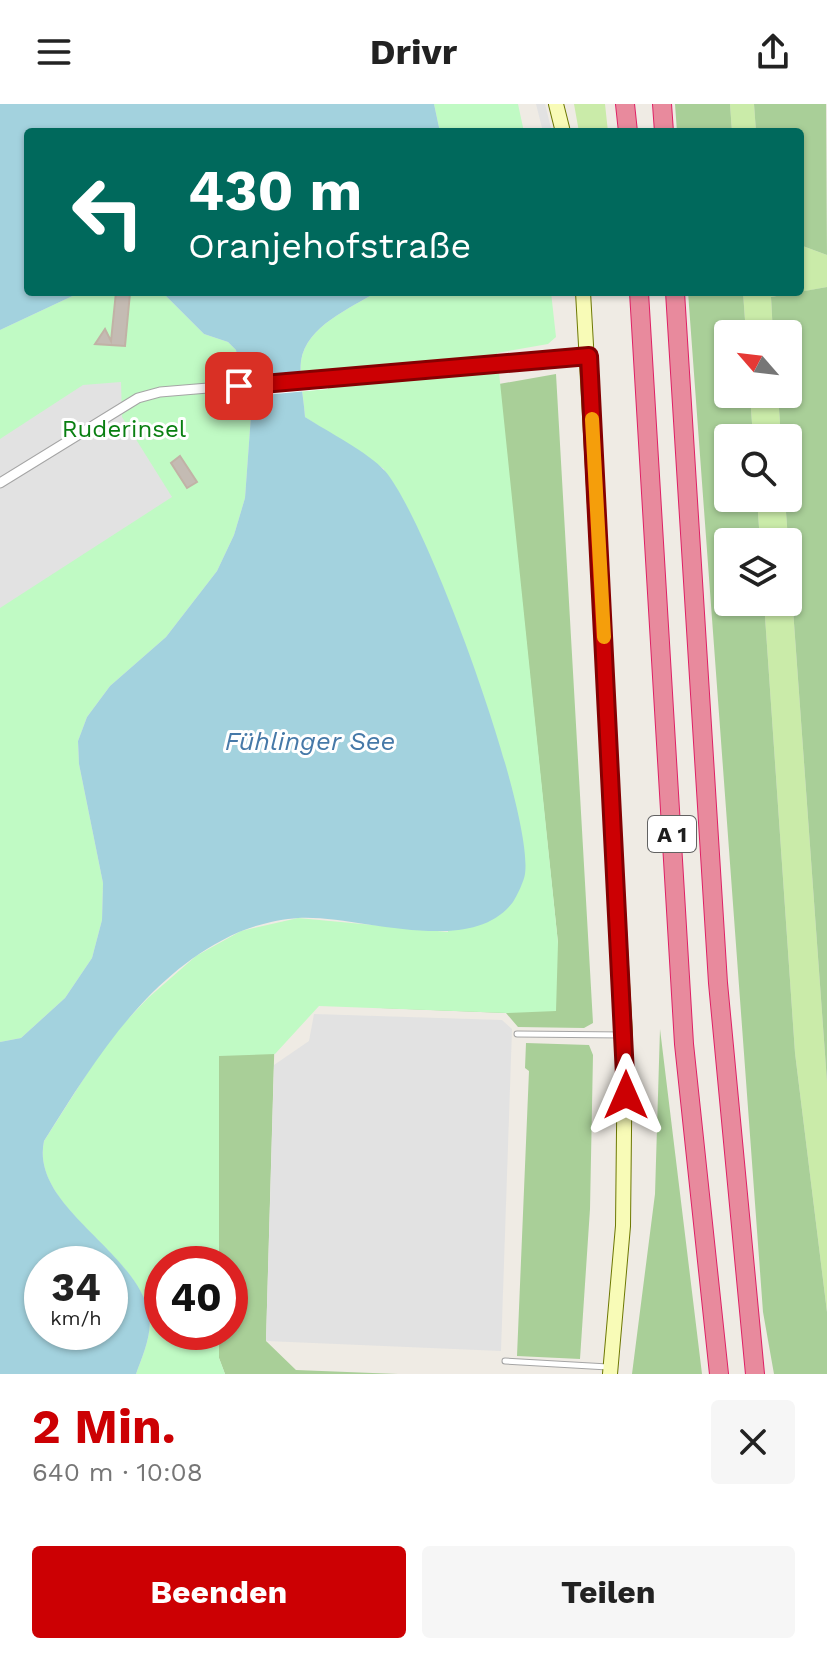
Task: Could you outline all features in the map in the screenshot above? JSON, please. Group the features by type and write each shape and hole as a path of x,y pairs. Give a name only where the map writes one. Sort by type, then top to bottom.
{"highway":[{"path":"625,104 628,128"},
{"name":"A 1","path":"639,296 684,1044 719,1374"},
{"name":"A 1","path":"675,296 718,983 755,1374"}],"street":[{"path":"556,104 562,128"},
{"path":"583,296 625,1036 623,1226 610,1370"},
{"path":"0,483 138,398 160,392 589,356"}],"lane":[{"path":"517,1034 625,1036"},
{"path":"505,1361 610,1370"}],"green space":[{"path":"434,104 518,104 523,128 439,128"},
{"path":"574,104 605,104 608,128 578,128"},
{"path":"675,104 730,104 732,128 677,128"},
{"path":"730,104 754,104 756,128 732,128"},
{"path":"754,104 826,104 827,255 804,246 804,128 756,128"},
{"path":"804,246 827,255 827,287 804,291"},
{"path":"827,287 827,1082 793,616 802,616 802,528 787,528 786,512 802,512 802,424 780,424 779,408 802,408 802,320 772,320 771,297 804,296 804,291"},
{"name":"Ruderinsel","path":"72,296 166,296 204,334 228,342 236,350 240,373 252,401 245,498 234,535 217,571 166,637 110,686 87,717 78,741 79,764 103,883 102,920 92,958 65,998 21,1038 0,1042 0,330"},
{"path":"370,296 551,296 556,337 548,344 497,353 558,943 556,1011 507,1013 319,1006 275,1054 219,1056 219,1246 144,1246 144,1301 128,1273 128,1246 104,1246 68,1208 53,1187 44,1165 44,1141 109,1039 148,998 196,956 241,931 298,918 448,932 384,469 305,417 301,361 311,338 331,319"},
{"path":"688,296 743,296 745,320 714,320 714,408 751,408 752,424 714,424 714,512 758,512 759,528 714,528 714,616 765,616 795,1053 827,1312 827,1374 774,1374 763,1312"},
{"path":"743,296 777,296 771,297 772,320 745,320"},
{"path":"556,374 593,1023 584,1028 518,1027 506,1013 381,1008 406,971 558,943 499,384"},
{"path":"751,408 779,408 780,424 752,424"},
{"path":"758,512 786,512 787,528 759,528"},
{"path":"765,616 793,616 827,1082 827,1312 795,1053"},
{"path":"275,1025 266,1341 296,1370 398,1374 225,1374 219,1350 248,1350 248,1246 219,1246 219,1038"},
{"path":"660,1029 702,1374 632,1374 655,1194"},
{"path":"526,1043 589,1045 593,1055 590,1209 580,1359 517,1356 529,1071 525,1068"},
{"path":"144,1350 219,1350 225,1374 136,1374"}],"shaded area":[{"path":"536,104 545,104 551,128 542,128"},
{"path":"121,382 122,417 172,497 0,608 0,439 83,385"},
{"path":"314,1014 502,1020 512,1029 501,1351 266,1341 274,1065 309,1041"}],"water":[{"path":"0,104 434,104 439,128 24,128 24,296 72,296 0,330"},
{"name":"Fühlinger See","path":"166,296 370,296 331,319 311,338 305,349 301,361 301,382 305,417 385,471 426,546 496,732 513,792 523,841 525,874 513,902 494,919 470,928 412,930 322,919 276,921 239,932 206,949 150,995 104,1050 44,1141 44,1165 53,1187 68,1208 104,1246 24,1246 24,1350 128,1350 128,1272 144,1301 144,1350 136,1374 0,1374 0,1042 21,1038 65,998 92,958 102,920 103,883 79,764 78,741 87,717 110,686 166,637 217,571 234,535 245,498 252,401 240,373 236,350 228,342 204,334"}],"pier":[{"path":"327,369 328,389 210,400 208,380"}],"building":[{"path":"116,296 130,296 125,346 95,344 105,329 111,341"},
{"path":"180,456 197,482 187,488 171,463"}],"slow traffic":[{"path":"592,419 604,637"}],"route":[{"path":"239,386 589,356 626,1095"}]}
